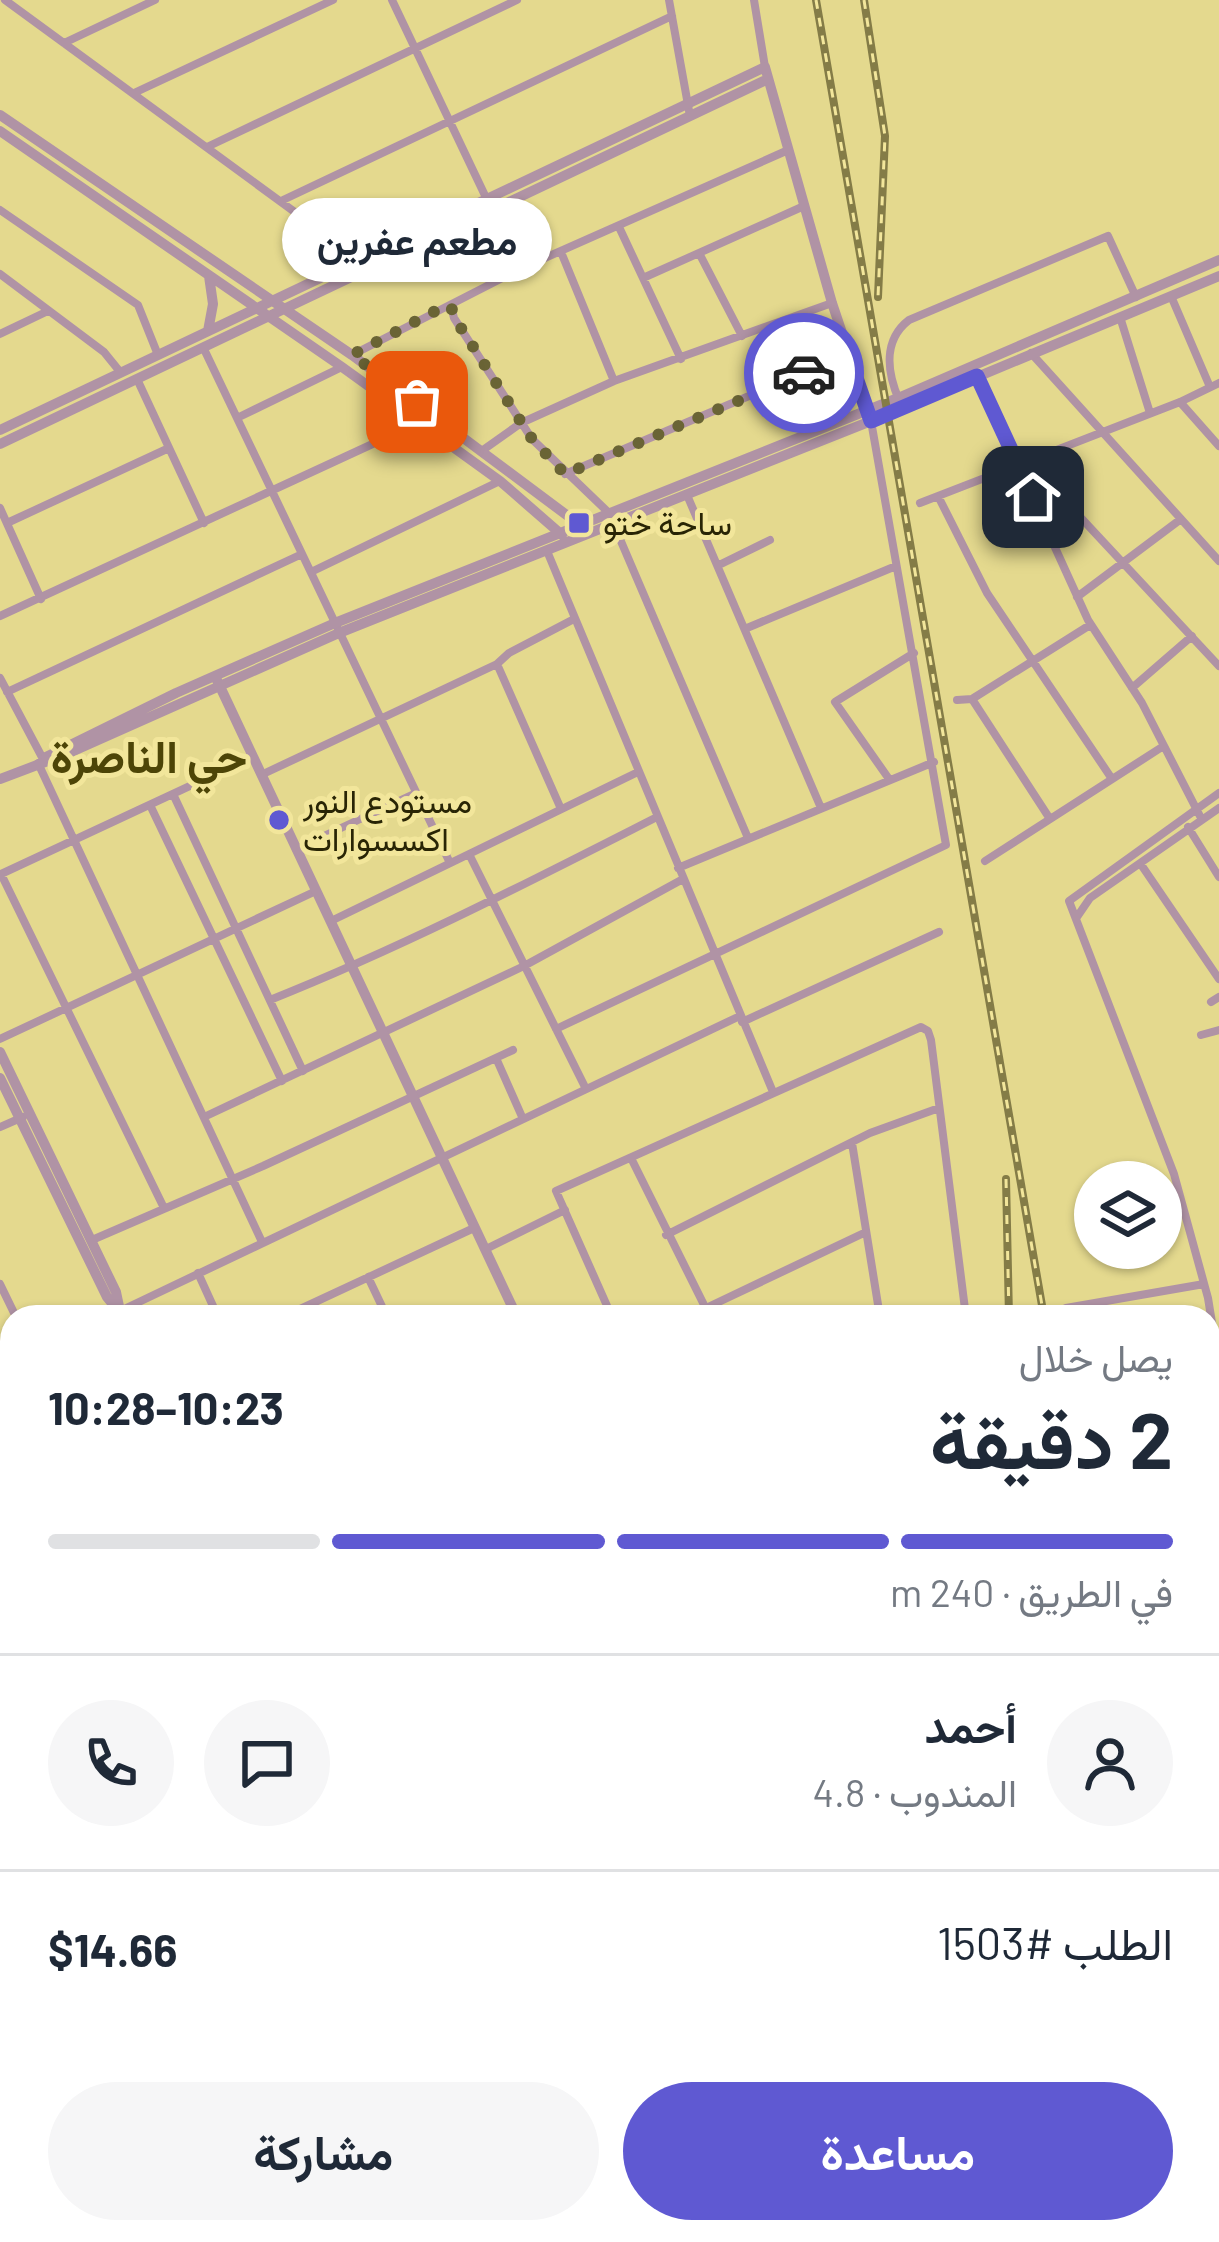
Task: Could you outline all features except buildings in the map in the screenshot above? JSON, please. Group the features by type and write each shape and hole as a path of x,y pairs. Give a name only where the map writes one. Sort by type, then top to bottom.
{"street":[{"path":"5,0 360,260"},
{"path":"64,43 154,0"},
{"path":"134,93 333,0"},
{"path":"392,0 520,269"},
{"path":"207,147 518,0"},
{"path":"669,0 688,110"},
{"path":"556,1029 946,845 870,415 786,152 754,0"},
{"path":"283,200 672,16"},
{"path":"0,444 203,347 262,313 766,73"},
{"path":"0,116 352,355 592,533"},
{"path":"0,131 342,367 500,481 566,538"},
{"path":"352,355 520,269 786,152"},
{"path":"277,306 360,260 489,205"},
{"path":"643,278 805,206"},
{"path":"0,210 137,305 158,356"},
{"path":"619,227 681,359"},
{"path":"900,403 890,356 896,333 909,320 1108,236 1136,297"},
{"path":"561,252 614,381"},
{"path":"699,253 742,337"},
{"path":"0,778 59,747 337,628 566,538 592,533 612,520 900,403 1219,260"},
{"path":"0,274 109,357 122,373"},
{"path":"208,276 213,304 208,331"},
{"path":"900,403 1219,276"},
{"path":"920,503 1215,385 1171,294"},
{"path":"482,450 521,423 614,381 832,303"},
{"path":"451,306 521,423 612,520 748,838"},
{"path":"0,334 48,311"},
{"path":"0,430 208,331 262,313"},
{"path":"1120,315 1150,413"},
{"path":"203,347 450,863"},
{"path":"1030,352 1219,560"},
{"path":"565,474 848,355"},
{"path":"237,418 342,367"},
{"path":"977,376 1023,462 1090,624 1132,688 1202,820"},
{"path":"137,379 204,523"},
{"path":"1180,402 1219,446"},
{"path":"337,628 547,551 580,526 687,495 870,415"},
{"path":"0,616 418,422"},
{"path":"7,523 169,448"},
{"path":"1023,462 1219,666"},
{"path":"311,572 500,481"},
{"path":"687,495 821,808"},
{"path":"938,496 987,593 1112,779"},
{"path":"0,508 41,598"},
{"path":"1078,597 1181,519"},
{"path":"719,565 770,540"},
{"path":"547,551 773,1092"},
{"path":"7,692 302,554"},
{"path":"747,628 896,566"},
{"path":"261,775 497,664 574,619"},
{"path":"957,700 972,699 1090,624"},
{"path":"1132,688 1192,636"},
{"path":"889,779 835,702 914,653"},
{"path":"497,664 561,809"},
{"path":"0,678 262,1242"},
{"path":"217,680 511,1305"},
{"path":"972,699 1050,819"},
{"path":"985,861 1162,747"},
{"path":"164,1208 0,874 252,757"},
{"path":"678,868 934,762"},
{"path":"332,921 638,772"},
{"path":"296,849 416,793"},
{"path":"1209,1305 1174,1174 1069,902 1219,793"},
{"path":"173,794 303,1071"},
{"path":"150,805 281,1081"},
{"path":"1077,917 1090,898 1219,808"},
{"path":"270,1000 493,901 656,817"},
{"path":"1183,819 1219,877"},
{"path":"469,854 586,1089"},
{"path":"1140,863 1219,979"},
{"path":"204,1117 524,966 682,879"},
{"path":"0,1039 316,890"},
{"path":"138,1305 586,1089 939,932"},
{"path":"607,1305 556,1192 921,1027 931,1040 964,1305"},
{"path":"1201,1035 1219,1030"},
{"path":"90,1240 513,1050"},
{"path":"0,1052 24,1116 114,1305"},
{"path":"496,1058 523,1119"},
{"path":"0,1078 90,1240 120,1305"},
{"path":"666,1235 889,1124 939,1108"},
{"path":"0,1127 24,1116"},
{"path":"852,1143 878,1305"},
{"path":"631,1157 704,1305"},
{"path":"485,1249 565,1210"},
{"path":"308,1305 474,1228"},
{"path":"722,1305 866,1232"},
{"path":"198,1273 213,1305"},
{"path":"368,1277 381,1305"},
{"path":"1083,1305 1204,1284"},
{"path":"1208,1298 1219,1294"}],"railway":[{"path":"816,0 1042,1305"},
{"path":"864,0 885,136 878,297"},
{"path":"1006,1179 1009,1305"}],"way so far":[{"path":"417,402 352,355 451,306 521,423 565,474 804,373"}],"place":[{"name":"مطعم عفرين","path":"417,402"},
{"name":"ساحة ختو","path":"579,523"},
{"name":"مستودع النور اكسسوارات","path":"279,820"}],"district":[{"name":"حي الناصرة","path":"149,757"}],"route":[{"path":"804,373 848,355 871,421 977,376 1033,497"}]}
